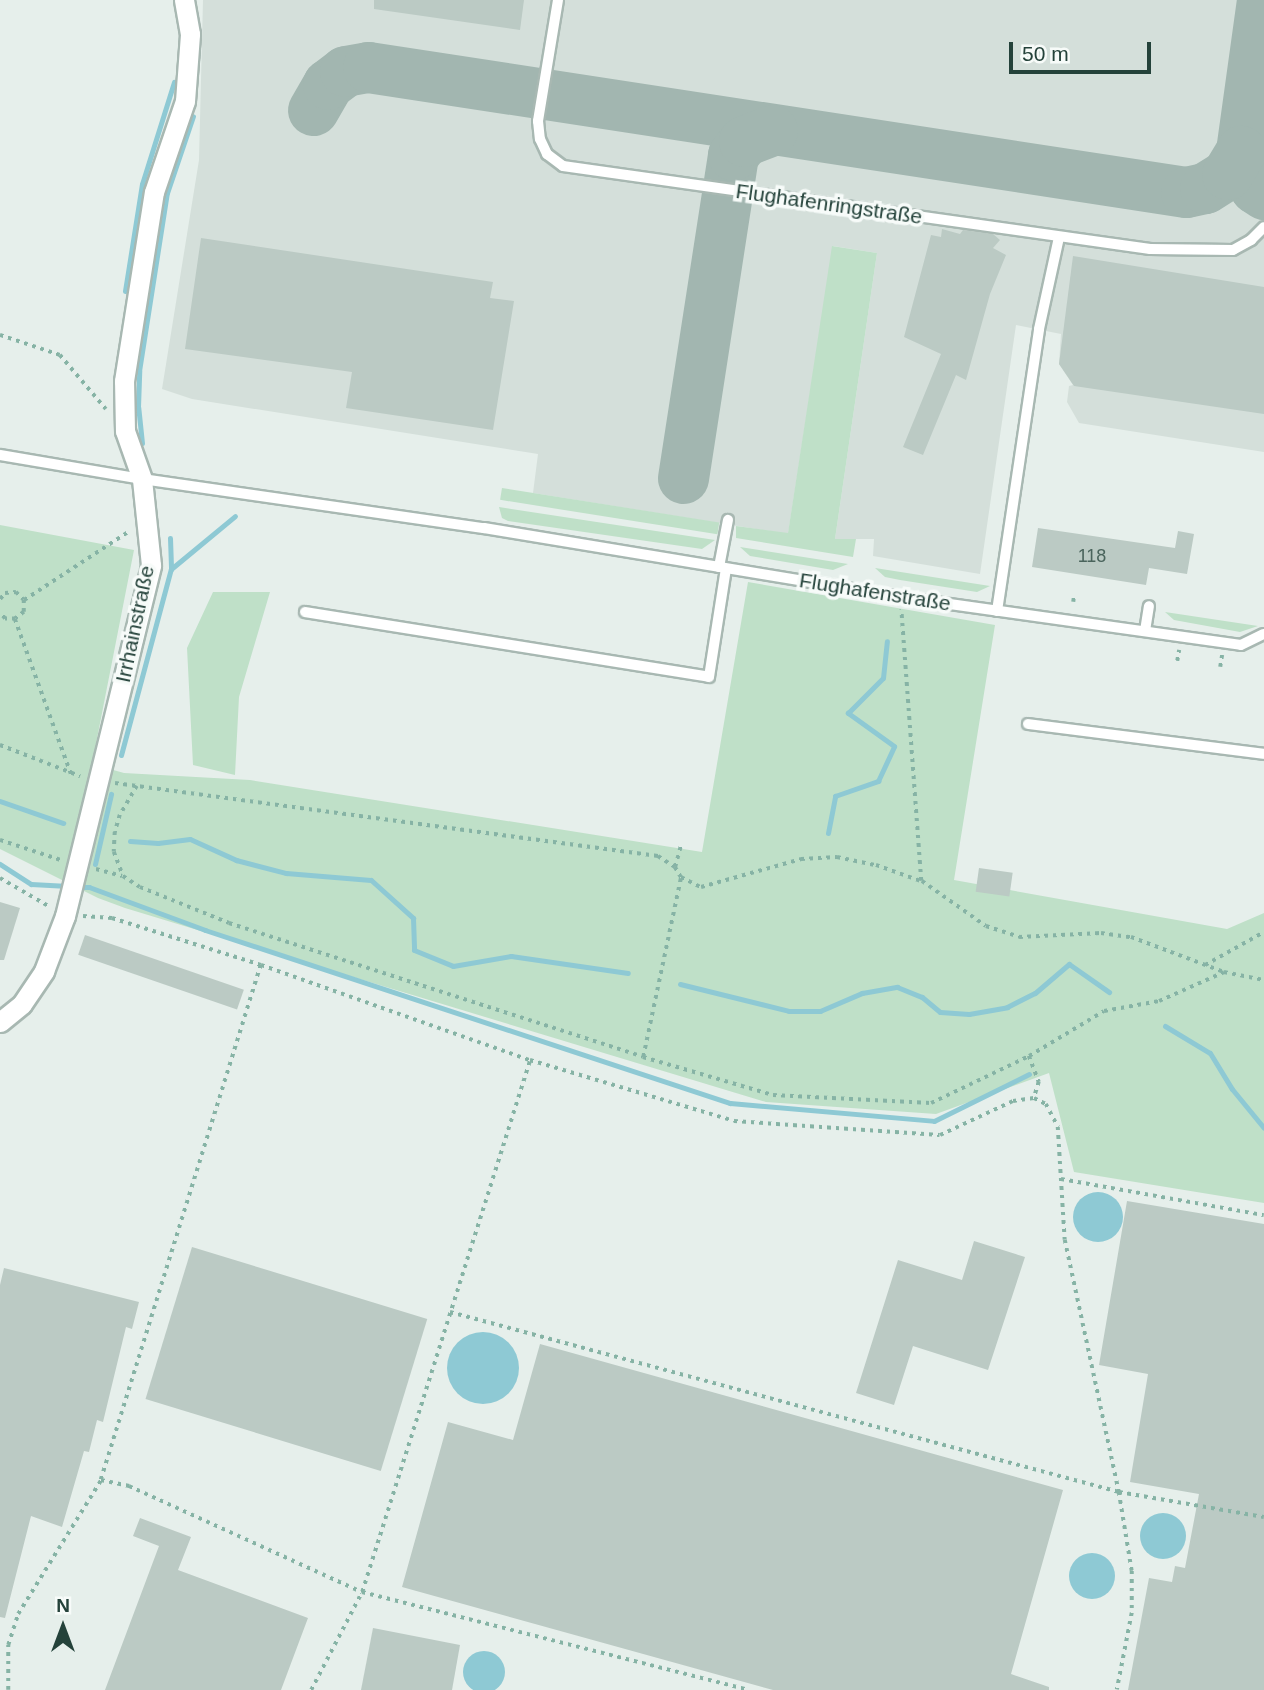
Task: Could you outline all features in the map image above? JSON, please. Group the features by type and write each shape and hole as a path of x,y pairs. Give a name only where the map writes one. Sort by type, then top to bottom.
{"street":[{"name":"Irrhainstraße","path":"0,1022 22,1004 44,971 67,908 151,565 142,479 125,431 124,381 154,192 184,101 190,34 184,0"}],"lane":[{"name":"Flughafenringstraße","path":"558,0 538,121 540,139 547,154 563,166 1150,248 1233,250 1251,240 1264,227"},
{"path":"997,611 1039,329 1059,237"},
{"name":"Flughafenstraße","path":"0,455 142,479 484,528 997,611 1241,645 1264,634"},
{"path":"305,612 709,677 728,520"},
{"path":"1145,631 1149,606"},
{"path":"1028,724 1264,754"}],"path":[{"path":"0,335 60,355 125,431"},
{"path":"24,600 146,521"},
{"path":"0,599 5,593 16,593 24,600 24,612 15,620 5,619 0,613"},
{"path":"1073,602 1074,594"},
{"path":"900,597 922,881"},
{"path":"15,620 71,774"},
{"path":"0,745 71,774 99,780 658,856 674,867 681,877 701,887 801,859 837,857 876,865 922,881 986,926 1019,937 1101,933 1131,937 1224,972 1264,980"},
{"path":"123,876 114,852 115,832 137,786"},
{"path":"0,840 76,871 123,876 140,887 229,923 643,1057 773,1095 931,1103 1029,1056 1104,1012 1159,1001 1224,972"},
{"path":"674,867 681,845"},
{"path":"643,1057 681,877"},
{"path":"0,878 67,908 112,918 261,965 530,1059 734,1121 940,1135 1013,1101 1034,1098 1046,1104 1058,1127 1065,1240 1119,1492 1132,1571 1132,1613 1117,1690"},
{"path":"1205,965 1264,932"},
{"path":"8,1690 8,1645 18,1614 101,1480 261,965"},
{"path":"1029,1056 1039,1082 1034,1098"},
{"path":"311,1690 362,1592 530,1059"},
{"path":"1061,1179 1264,1215"},
{"path":"450,1312 1119,1492 1264,1517"},
{"path":"101,1480 130,1486 362,1592 749,1690"}],"shaded area":[{"path":"203,0 1264,0 1264,452 1079,423 1067,402 1069,386 1073,385 1059,364 1061,334 1016,325 980,574 873,556 874,539 835,539 877,253 833,246 788,534 533,493 538,454 192,399 162,389 199,160"}],"green space":[{"path":"832,246 877,253 835,539 856,539 853,557 736,538 736,526 788,533"},
{"path":"502,488 719,522 717,534 500,500"},
{"path":"499,507 715,540 702,549 508,521 502,518"},
{"path":"0,525 134,550 92,764 124,773 250,780 702,852 748,582 995,625 954,880 1227,929 1264,913 1264,1203 1074,1172 1049,1073 936,1114 766,1102 125,908 98,898 0,849"},
{"path":"740,547 848,564 833,570 750,556"},
{"path":"875,568 990,586 977,592 900,580 885,577"},
{"path":"213,592 270,592 239,697 235,775 193,765 187,648"},
{"path":"1165,612 1258,626 1240,632 1174,620"}],"water":[{"path":"1098,1192 1116,1199 1123,1217 1116,1235 1098,1242 1080,1235 1073,1217 1080,1199"},
{"path":"490,1332 509,1342 517,1354 517,1382 509,1394 497,1402 476,1404 457,1394 449,1382 447,1361 457,1342 469,1334"},
{"path":"1163,1513 1180,1519 1186,1536 1180,1553 1163,1559 1146,1553 1140,1536 1146,1519"},
{"path":"1092,1553 1109,1559 1115,1576 1109,1593 1092,1599 1075,1593 1069,1576 1075,1559"},
{"path":"484,1651 499,1657 505,1672 499,1687 484,1693 469,1687 463,1672 469,1657"}],"building":[{"path":"374,0 524,0 520,30 374,9"},
{"path":"942,229 960,234 963,230 993,234 1000,240 993,248 1006,255 990,294 966,380 956,375 923,455 903,447 941,354 904,337 931,235 941,237"},
{"path":"201,238 493,282 490,298 514,301 493,430 346,408 352,372 185,349"},
{"path":"1073,256 1264,287 1264,414 1074,386 1059,364"},
{"path":"1038,528 1175,548 1178,531 1194,534 1187,574 1149,568 1146,585 1032,567"},
{"path":"979,868 1013,873 1009,896 976,892"},
{"path":"0,902 20,908 4,960 0,960"},
{"path":"85,935 244,990 237,1010 78,955"},
{"path":"1127,1201 1264,1224 1264,1690 1128,1690 1149,1578 1172,1582 1175,1566 1185,1568 1199,1494 1130,1482 1148,1374 1099,1365"},
{"path":"974,1241 1025,1257 988,1370 913,1346 894,1405 856,1393 898,1260 962,1280"},
{"path":"192,1247 427,1319 381,1471 146,1399"},
{"path":"4,1268 139,1302 132,1329 126,1327 103,1422 97,1420 89,1452 84,1451 62,1527 31,1516 5,1618 0,1617 0,1285"},
{"path":"540,1344 1063,1490 1011,1674 1049,1687 1049,1690 773,1690 402,1587 448,1422 513,1440"},
{"path":"140,1518 191,1537 178,1570 308,1618 281,1690 105,1690 159,1546 133,1536"},
{"path":"373,1628 460,1645 452,1690 361,1690"}],"waterway":[{"path":"125,291 142,184 174,82"},
{"path":"142,443 138,407 139,371 167,193 193,116"},
{"path":"121,755 171,569 235,516"},
{"path":"170,538 171,569"},
{"path":"828,833 835,796 878,781 894,746 848,713 883,678 887,641"},
{"path":"95,864 111,794"},
{"path":"0,801 63,823"},
{"path":"130,841 158,843 190,839 236,860 286,873 371,880 413,918 414,950 453,966 511,956 628,973"},
{"path":"0,864 31,884 68,886"},
{"path":"78,887 89,887 205,930 730,1103 934,1121 1029,1074"},
{"path":"680,984 789,1011 820,1011 862,993 897,987 922,997 940,1012 969,1014 1007,1007 1035,993 1069,964 1109,992"},
{"path":"1165,1026 1210,1053 1232,1089 1264,1128"}],"taxiway":[{"path":"1262,0 1241,151 1243,170 1255,188 1264,194"},
{"path":"313,110 328,84 345,71 368,67 1186,192 1205,188 1227,174 1241,151"},
{"path":"683,478 733,155 744,141 772,130"}]}
